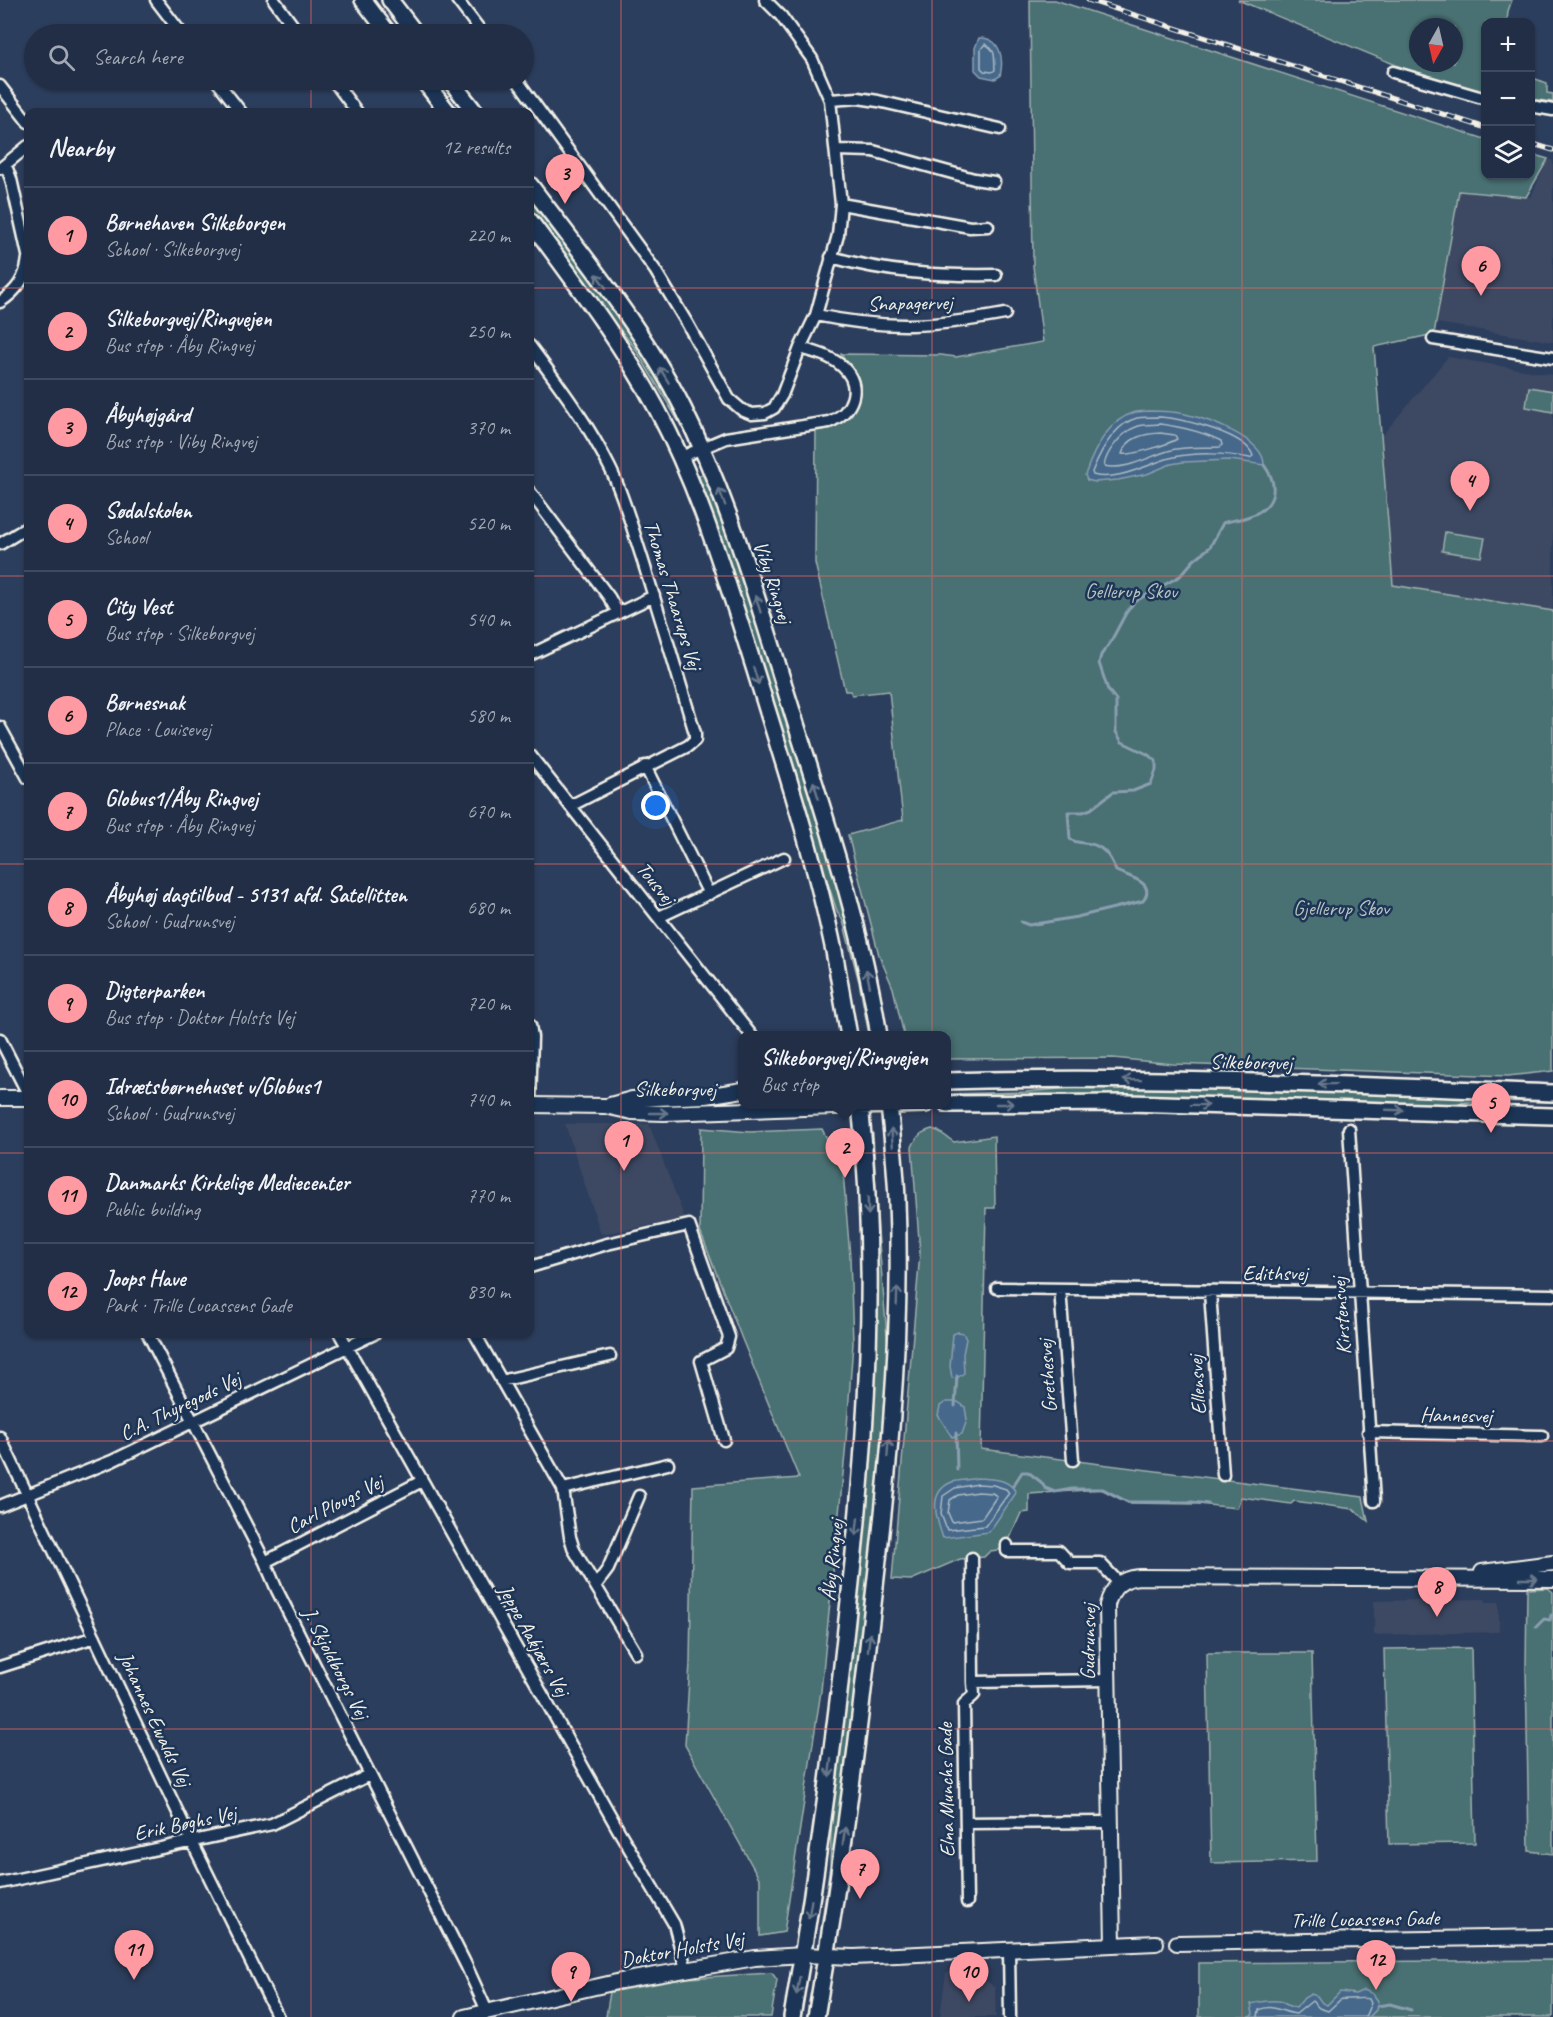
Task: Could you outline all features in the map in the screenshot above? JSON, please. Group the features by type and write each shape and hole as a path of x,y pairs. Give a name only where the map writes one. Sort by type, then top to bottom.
{"main road":[{"path":"363,0 381,24"},
{"path":"390,0 408,24"},
{"path":"431,90 445,108"},
{"path":"458,90 472,108"},
{"name":"Viby Ringvej","path":"534,190 635,329 683,407 701,447 740,547 829,830 859,940 878,1031"},
{"name":"Viby Ringvej","path":"534,226 622,348 681,457 722,568 792,794 833,950 848,1031"},
{"name":"Silkeborgvej","path":"951,1081 1104,1079 1553,1093"},
{"name":"Silkeborgvej","path":"951,1104 1130,1103 1553,1116"},
{"name":"Åby Ringvej","path":"792,2017 835,1728 863,1463 870,1330 870,1257 868,1184 860,1109"},
{"path":"816,2017 827,1956 861,1709 887,1466 896,1333 898,1259 897,1199 889,1109"}],"street":[{"path":"156,0 174,24"},
{"path":"274,0 292,24"},
{"path":"458,0 476,24"},
{"path":"524,90 656,270 729,399 742,410 752,414 765,413 774,408 782,395 800,348 816,315 837,235 841,204 830,100 812,59 781,16 765,0"},
{"path":"1393,72 1481,98"},
{"path":"0,86 24,117"},
{"path":"224,90 239,108"},
{"path":"340,90 354,108"},
{"path":"830,100 858,98 878,101 1000,129"},
{"path":"1535,107 1553,110"},
{"path":"24,150 3,168 11,179 24,238"},
{"path":"836,150 873,151 974,179 994,182"},
{"path":"841,204 970,227 988,226"},
{"name":"Snapagervej","path":"831,257 894,271 961,276 996,275"},
{"path":"0,302 11,295 24,278"},
{"name":"Snapagervej","path":"816,315 851,322 915,326 1005,314"},
{"path":"1433,339 1553,358"},
{"path":"681,457 726,438 829,422 844,414 852,399 853,383 850,375 832,359 800,348"},
{"name":"Thomas Thaarups Vej","path":"534,351 594,436 611,470 654,596 695,737 695,740 688,746 570,806"},
{"path":"534,497 609,597 618,613"},
{"path":"0,544 24,529"},
{"path":"534,653 654,596"},
{"path":"0,727 24,771"},
{"name":"Tousvej","path":"534,760 749,1031"},
{"path":"645,766 709,894"},
{"path":"659,917 784,858"},
{"path":"0,1039 24,1088"},
{"name":"Silkeborgvej","path":"605,1106 632,1099 705,1096 738,1091"},
{"path":"0,1098 24,1096"},
{"name":"Silkeborgvej","path":"534,1105 605,1106 632,1112 664,1113 762,1109"},
{"name":"Kirstensvej","path":"1349,1129 1374,1501"},
{"path":"534,1266 607,1244 689,1225 729,1337 726,1348 701,1361 724,1440"},
{"name":"Edithsvej","path":"997,1288 1553,1295"},
{"name":"Grethesvej","path":"1060,1289 1072,1460"},
{"name":"Ellensvej","path":"1210,1292 1223,1474"},
{"name":"J. Skjoldborgs Vej","path":"150,1338 265,1562 487,2011"},
{"name":"Jeppe Aakjærs Vej","path":"342,1338 613,1821 674,1924 686,1969"},
{"name":"C.A. Thyregods Vej","path":"0,1506 112,1461 366,1338"},
{"path":"477,1338 563,1489 574,1550 636,1653"},
{"path":"501,1381 610,1356"},
{"name":"Hannesvej","path":"1368,1432 1542,1436"},
{"name":"Johannes Ewalds Vej","path":"0,1437 191,1840 278,2017"},
{"path":"563,1489 668,1464"},
{"name":"Carl Plougs Vej","path":"265,1562 422,1481"},
{"path":"596,1585 608,1569 639,1496"},
{"path":"1007,1545 1007,1551 1059,1551 1070,1563 1100,1563 1119,1583"},
{"path":"972,1558 973,1682 1108,1680"},
{"name":"Gudrunsvej","path":"1429,1578 1553,1563"},
{"name":"Gudrunsvej","path":"1113,1945 1107,1605 1110,1593 1119,1583 1128,1578 1139,1577 1553,1579"},
{"path":"0,1667 95,1636"},
{"name":"Elna Munchs Gade","path":"967,1902 964,1704 974,1695 973,1682"},
{"name":"Erik Bøghs Vej","path":"0,1883 272,1824 369,1775"},
{"path":"966,1822 1110,1822"},
{"name":"Trille Lucassens Gade","path":"1177,1943 1553,1937"},
{"path":"827,1956 854,1957 1156,1943"},
{"path":"1009,1950 1010,2017"},
{"name":"Doktor Holsts Vej","path":"464,2017 621,1981 686,1969 755,1958 827,1956"}],"shaded area":[{"path":"1548,159 1553,161 1553,342 1437,323 1459,191 1531,197"},
{"path":"1448,357 1553,375 1553,611 1393,585 1380,438"},
{"path":"565,1124 649,1124 685,1219 601,1234"},
{"path":"1485,1599 1486,1602 1499,1602 1499,1632 1374,1635 1374,1601"},
{"path":"985,1972 986,1980 995,1988 996,2017 940,2017 946,1973 956,1974"}],"green space":[{"name":"Gjellerup Skov","path":"1030,0 1055,0 1481,138 1481,180 1535,180 1535,155 1548,159 1526,197 1459,191 1434,334 1374,347 1393,585 1553,611 1553,1071 1508,1076 1173,1064 1113,1058 951,1059 951,1031 903,1031 893,988 879,955 848,835 903,820 889,691 852,695 850,691 845,691 815,563 816,430 834,426 848,418 858,401 858,382 841,354 956,357 1043,342 1033,266"},
{"path":"1238,0 1512,0 1507,18 1481,18 1481,92 1412,72 1463,72 1463,18 1409,18 1409,70"},
{"path":"1535,79 1547,83 1547,93 1553,94 1553,102 1535,100"},
{"path":"534,202 630,333 677,412 683,429 635,348 534,214"},
{"path":"1529,387 1553,391 1553,412 1526,407"},
{"path":"704,473 739,569 836,879 871,1031 868,1031 859,982 843,921 837,911 697,477"},
{"path":"1445,532 1485,538 1481,557 1442,551"},
{"path":"1081,1087 1207,1088 1553,1100 1553,1102 1482,1101 1434,1105 1205,1097 1070,1095 951,1097 951,1094 1026,1092"},
{"path":"701,1128 750,1132 822,1129 829,1143 841,1147 850,1257 853,1343 845,1454 821,1691 784,1932 760,1936 760,1880 685,1745 690,1663 693,1486 799,1478 700,1231"},
{"path":"932,1129 954,1142 994,1136 995,1208 986,1208 981,1449 1363,1497 1368,1521 1353,1509 1294,1501 1291,1504 1241,1497 1237,1508 1198,1504 1128,1503 1101,1489 1029,1494 1029,1512 1021,1513 1005,1549 990,1551 984,1557 960,1559 911,1580 892,1579 920,1253 912,1147 920,1135"},
{"path":"871,1134 873,1134 888,1348 874,1528 853,1710 824,1927 821,1927 830,1865 832,1805 862,1550 874,1418 877,1250"},
{"path":"1548,1588 1553,1592 1553,1854 1529,1851 1527,1589"},
{"path":"1471,1648 1475,1843 1389,1844 1384,1649"},
{"path":"1207,1653 1312,1653 1317,1861 1211,1863"},
{"path":"1553,1960 1553,2017 1199,2017 1199,1963"},
{"path":"772,1973 777,1980 771,2017 606,2017 610,1992 688,1978"}],"water":[{"path":"979,38 992,41 999,50 1002,63 1000,76 995,79 981,76 975,70 975,48"},
{"path":"1135,412 1180,413 1220,425 1255,447 1262,456 1264,465 1230,460 1183,462 1171,464 1147,474 1118,480 1095,482 1087,480 1085,475 1092,457 1108,430 1124,417"},
{"path":"963,1333 966,1339 963,1354 964,1373 956,1379 952,1378 950,1366 953,1334"},
{"path":"946,1402 958,1402 965,1407 967,1420 962,1434 952,1437 938,1415 940,1406"},
{"path":"977,1478 1005,1482 1016,1493 989,1532 943,1538 936,1514 936,1499 939,1492 952,1482"},
{"path":"1364,1990 1373,1994 1378,2001 1376,2010 1369,2017 1250,2017 1253,2014 1251,2004 1254,2003 1279,2001 1296,2008 1304,1998 1311,1994 1327,2005 1340,1992 1355,1994"}],"waterway":[{"path":"1021,922 1029,925 1077,917 1143,901 1147,889 1140,881 1116,871 1108,855 1100,848 1070,839 1068,812 1083,812 1091,809 1113,792 1133,791 1151,784 1156,770 1156,761 1122,742 1116,732 1116,700 1108,690 1099,663 1101,655 1134,602 1180,576 1210,547 1223,523 1256,513 1269,503 1273,489 1264,465"},
{"path":"955,1406 957,1376"},
{"path":"956,1433 957,1470"},
{"path":"1013,1486 1022,1472 1028,1472 1045,1488 1055,1492 1072,1489 1103,1489 1128,1502 1208,1504"},
{"path":"1536,1627 1544,1619 1550,1620 1553,1615"},
{"path":"1377,2006 1390,2004 1411,2010"}],"railway":[{"path":"1088,0 1481,126"},
{"path":"1535,145 1553,150"}],"place":[{"name":"Åbyhøjgård","path":"565,204"},
{"name":"Børnesnak","path":"1481,296"},
{"name":"Sødalskolen","path":"1470,511"},
{"name":"City Vest","path":"1491,1133"},
{"name":"Børnehaven Silkeborgen","path":"624,1171"},
{"name":"Silkeborgvej/Ringvejen","path":"845,1178"},
{"name":"Åbyhøj dagtilbud - 5131 afd. Satellitten","path":"1437,1617"},
{"name":"Globus1/Åby Ringvej","path":"860,1899"},
{"name":"Danmarks Kirkelige Mediecenter","path":"134,1980"},
{"name":"Joops Have","path":"1376,1990"},
{"name":"Digterparken","path":"571,2002"},
{"name":"Idrætsbørnehuset v/Globus1","path":"969,2002"}],"park label":[{"name":"Gellerup Skov","path":"1131,591"}]}
